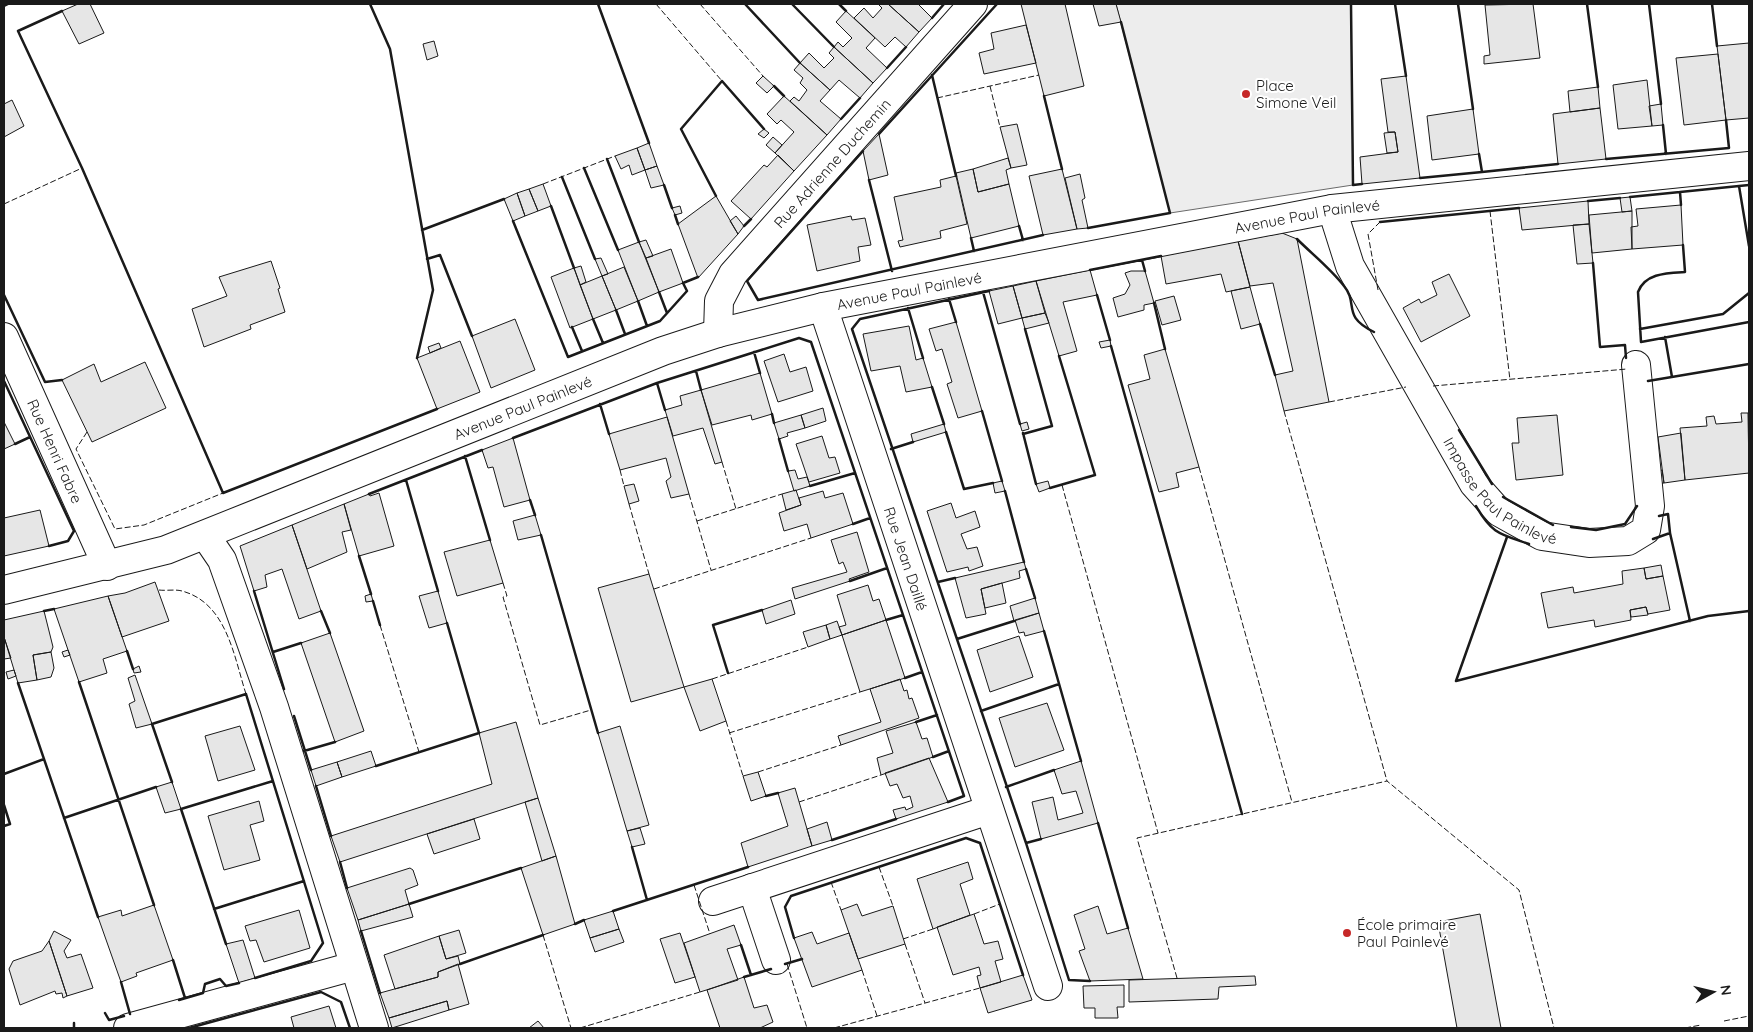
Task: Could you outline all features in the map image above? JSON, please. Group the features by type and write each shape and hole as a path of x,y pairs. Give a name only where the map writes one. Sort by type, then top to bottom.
{"street":[{"name":"Rue Adrienne Duchemin","path":"718,333 719,301 733,274 973,4"},
{"name":"Avenue Paul Painlevé","path":"4,590 166,550 386,460 654,354 718,333 823,306 1332,209 1749,166"},
{"name":"Impasse Paul Painlevé","path":"1332,209 1350,266 1474,484 1499,512 1542,536 1589,543 1628,541 1646,530 1650,506 1636,364"},
{"name":"Rue Jean Daillé","path":"823,306 1048,986"},
{"name":"Rue Henri Fabre","path":"4,337 107,566"},
{"path":"205,535 222,560 274,707 374,1028"},
{"path":"712,901 990,810"},
{"path":"752,888 776,960"},
{"path":"128,1028 354,966"}],"shaded area":[{"name":"Place Simone Veil","path":"1116,4 1351,4 1353,185 1170,213"}],"building":[{"path":"78,4 90,4 104,33 79,44 62,11"},
{"path":"878,4 888,4 919,32 906,47 895,37 885,47 854,18 864,8 873,18 882,8"},
{"path":"888,4 918,4 932,18 919,32"},
{"path":"1021,4 1065,4 1084,86 1044,96"},
{"path":"1093,4 1116,4 1121,22 1099,26"},
{"path":"1533,4 1540,58 1484,64 1484,56 1490,55 1485,5"},
{"path":"846,11 875,38 866,48 887,68 873,83 834,47 838,42 843,47 852,38 836,22"},
{"path":"1026,25 1036,63 984,74 979,53 994,49 991,33"},
{"path":"434,41 438,56 427,60 423,44"},
{"path":"1749,43 1749,118 1726,120 1717,46"},
{"path":"834,47 873,83 860,98 839,80 830,90 800,63 809,53 824,68 834,58 829,53"},
{"path":"1718,54 1726,120 1684,125 1676,58"},
{"path":"800,63 830,90 820,101 841,119 827,135 790,101 794,97 799,101 807,90 800,83 803,78 794,70"},
{"path":"763,76 774,86 767,93 756,83"},
{"path":"1406,76 1420,178 1362,184 1360,157 1398,152 1395,132 1388,132 1381,79"},
{"path":"1647,80 1652,126 1618,129 1613,85"},
{"path":"1598,87 1600,108 1570,112 1568,91"},
{"path":"784,96 827,135 794,171 775,153 794,132 781,120 777,124 767,114"},
{"path":"12,100 24,126 4,137 4,104"},
{"path":"1661,104 1663,125 1652,126 1649,106"},
{"path":"1600,108 1606,159 1558,164 1553,114"},
{"path":"1473,109 1479,154 1432,160 1427,116"},
{"path":"1017,124 1027,165 1011,168 1000,127"},
{"path":"764,129 769,133 764,138 758,134"},
{"path":"1395,132 1398,152 1387,153 1384,133"},
{"path":"879,134 888,175 869,180 863,151"},
{"path":"773,137 782,145 775,153 766,145"},
{"path":"649,143 657,166 645,170 637,148"},
{"path":"637,148 645,170 632,175 629,165 621,169 615,156"},
{"path":"778,155 794,171 751,219 731,201 764,165 767,167"},
{"path":"1008,158 1011,168 1006,170 1009,184 978,192 973,169"},
{"path":"657,166 664,185 651,188 645,170"},
{"path":"973,169 978,192 1009,184 1019,226 971,238 956,173"},
{"path":"1062,169 1077,229 1043,235 1029,176"},
{"path":"1080,174 1085,198 1082,200 1088,228 1077,229 1065,178"},
{"path":"956,176 967,224 940,231 941,238 900,247 898,241 903,240 894,197 941,187 940,180"},
{"path":"543,184 551,206 538,211 529,189"},
{"path":"529,189 538,211 525,216 517,193"},
{"path":"517,193 525,216 513,221 504,199"},
{"path":"716,196 738,234 698,278 678,224"},
{"path":"1630,197 1632,211 1622,212 1620,198"},
{"path":"1588,201 1589,224 1522,230 1519,208"},
{"path":"1681,205 1683,245 1632,249 1631,227 1638,226 1636,209"},
{"path":"680,206 682,213 675,215 672,208"},
{"path":"1632,211 1632,249 1592,253 1589,215"},
{"path":"736,216 744,226 738,234 730,221"},
{"path":"851,216 852,220 865,218 871,245 858,247 860,261 817,271 807,225"},
{"path":"1589,224 1593,263 1577,264 1573,225"},
{"path":"1282,233 1297,239 1329,402 1284,411 1275,375 1293,371 1273,283 1250,286 1238,241"},
{"path":"646,240 653,256 646,258 639,242"},
{"path":"1238,241 1250,287 1226,292 1221,274 1166,284 1161,256"},
{"path":"639,242 659,292 638,301 618,250"},
{"path":"671,249 683,283 659,292 646,258"},
{"path":"601,258 608,274 602,276 595,259"},
{"path":"271,261 280,288 278,289 285,312 250,325 251,329 204,347 192,309 227,296 219,277"},
{"path":"581,266 586,282 580,285 574,268"},
{"path":"624,267 638,301 616,310 602,276"},
{"path":"574,268 593,319 570,328 551,277"},
{"path":"1090,270 1097,295 1063,302 1077,351 1059,356 1036,281"},
{"path":"1145,271 1154,303 1144,305 1144,310 1118,317 1113,298 1125,294 1130,285 1125,273"},
{"path":"1449,274 1470,316 1421,342 1403,308 1419,299 1421,303 1437,295 1432,282"},
{"path":"602,276 616,310 593,319 580,285"},
{"path":"1036,281 1045,313 1022,318 1013,286"},
{"path":"1013,286 1022,318 998,324 989,291"},
{"path":"1250,287 1260,324 1241,329 1231,291"},
{"path":"1174,296 1181,320 1162,325 1155,301"},
{"path":"1045,313 1049,323 1025,329 1022,318"},
{"path":"515,319 535,370 491,388 472,336"},
{"path":"956,322 982,411 958,418 947,384 952,382 942,349 936,351 929,329"},
{"path":"909,326 916,360 923,358 932,387 906,392 900,366 871,371 863,334"},
{"path":"1110,340 1111,346 1101,348 1099,342"},
{"path":"460,341 480,392 437,409 417,358"},
{"path":"439,343 441,348 430,353 428,347"},
{"path":"1165,349 1199,467 1176,473 1179,487 1159,492 1128,385 1150,379 1144,355"},
{"path":"784,354 790,372 806,367 813,391 778,402 764,361"},
{"path":"145,362 166,408 92,442 62,380 94,364 101,382"},
{"path":"760,373 772,414 752,420 751,415 712,425 701,390"},
{"path":"701,390 722,462 715,464 703,428 673,436 665,410 682,405 680,396"},
{"path":"823,408 826,421 805,428 801,415"},
{"path":"1741,413 1748,413 1749,473 1685,480 1680,428 1707,426 1706,417 1714,416 1716,424 1742,422"},
{"path":"801,415 805,428 787,433 788,436 779,439 774,423"},
{"path":"1557,415 1563,475 1516,480 1512,443 1519,443 1517,418"},
{"path":"667,417 689,494 671,498 666,481 671,477 666,458 620,470 609,434"},
{"path":"4,422 15,444 4,449"},
{"path":"1027,422 1029,429 1022,431 1020,424"},
{"path":"944,424 946,432 913,442 911,434"},
{"path":"1681,433 1685,480 1664,483 1658,437"},
{"path":"822,436 829,458 835,457 840,473 809,482 796,444"},
{"path":"513,438 530,500 504,507 493,467 488,468 482,450"},
{"path":"795,470 798,479 807,477 810,486 794,491 788,471"},
{"path":"1662,470 1664,483 1654,484 1653,472"},
{"path":"1002,481 1005,491 995,493 993,483"},
{"path":"1048,481 1050,488 1039,492 1036,484"},
{"path":"634,484 639,501 629,504 624,486"},
{"path":"796,490 801,505 786,510 782,494"},
{"path":"823,491 825,498 843,493 853,524 811,538 807,524 784,531 779,513 801,505 799,498"},
{"path":"379,493 394,546 359,556 344,504 369,494 370,496"},
{"path":"951,503 956,518 975,511 980,527 961,534 967,549 977,547 983,566 969,571 968,567 947,572 927,511"},
{"path":"344,504 351,530 342,532 347,552 307,569 292,525"},
{"path":"40,510 49,546 4,556 4,518"},
{"path":"535,515 541,535 518,540 513,521"},
{"path":"292,525 321,611 299,619 282,569 265,575 267,587 254,591 240,546"},
{"path":"857,532 869,572 849,579 850,581 795,599 792,588 847,572 843,562 839,564 831,540"},
{"path":"490,540 503,583 457,596 444,552"},
{"path":"1024,562 1026,569 1019,571 1020,578 981,589 986,614 966,618 955,578"},
{"path":"1661,565 1663,576 1646,579 1644,568"},
{"path":"1644,568 1646,579 1663,576 1670,610 1648,614 1646,607 1630,610 1631,620 1595,627 1594,620 1548,628 1541,593 1573,587 1574,593 1623,584 1622,571"},
{"path":"649,574 684,687 631,702 598,588"},
{"path":"155,582 169,621 122,637 108,596 125,593"},
{"path":"1002,583 1006,603 985,608 981,589"},
{"path":"868,585 873,601 879,599 886,620 842,635 839,627 846,625 837,595"},
{"path":"438,591 447,623 429,628 419,596"},
{"path":"371,594 373,601 366,602 365,596"},
{"path":"108,596 127,651 103,659 107,673 79,682 54,609"},
{"path":"1035,598 1039,613 1014,621 1010,606"},
{"path":"791,600 795,614 766,624 762,610"},
{"path":"1646,607 1648,615 1631,617 1630,610"},
{"path":"44,611 53,647 51,652 33,655 37,680 18,683 4,637 4,620"},
{"path":"1039,613 1044,631 1025,636 1024,632 1019,633 1015,620"},
{"path":"886,620 905,678 860,692 842,635"},
{"path":"837,621 842,635 830,639 826,625"},
{"path":"826,625 830,639 808,647 803,632"},
{"path":"330,633 364,731 335,742 301,643"},
{"path":"1019,636 1033,677 990,692 977,650"},
{"path":"4,637 11,658 4,659"},
{"path":"68,650 70,655 64,657 62,652"},
{"path":"51,652 54,668 51,677 37,680 33,655"},
{"path":"139,666 141,672 134,673 133,669"},
{"path":"14,670 16,676 8,679 6,672"},
{"path":"135,675 152,724 136,728 129,704 135,701 128,678"},
{"path":"712,679 726,721 700,731 684,687"},
{"path":"900,679 904,691 907,690 909,699 912,698 919,718 841,745 838,736 881,722 870,689"},
{"path":"1047,703 1064,750 1015,767 999,718"},
{"path":"516,722 538,798 340,862 331,836 492,784 479,733"},
{"path":"916,722 922,739 927,738 933,757 881,775 877,758 893,753 886,731"},
{"path":"240,726 255,770 218,781 205,736"},
{"path":"620,726 649,825 627,831 598,733"},
{"path":"371,751 376,766 342,777 337,762"},
{"path":"929,758 948,802 896,819 893,810 905,807 906,810 913,807 910,796 903,798 897,784 890,786 885,773"},
{"path":"1081,761 1098,823 1041,839 1032,802 1053,797 1058,820 1083,813 1076,791 1062,794 1054,770"},
{"path":"337,762 342,777 316,786 311,770"},
{"path":"758,772 766,796 751,801 743,776"},
{"path":"172,782 181,809 165,813 156,787"},
{"path":"795,788 812,846 748,867 741,843 788,826 778,793"},
{"path":"538,798 556,856 542,861 525,802"},
{"path":"259,801 264,821 250,825 260,860 224,870 208,816"},
{"path":"474,819 480,839 434,854 427,834"},
{"path":"827,822 832,840 812,846 807,829"},
{"path":"640,828 645,844 632,847 627,831"},
{"path":"556,856 575,924 543,935 521,868"},
{"path":"968,862 973,879 960,884 970,915 933,929 917,879"},
{"path":"410,868 413,870 418,885 405,890 409,904 358,920 347,888"},
{"path":"409,904 413,917 361,931 358,920"},
{"path":"857,904 862,916 893,906 905,944 858,959 841,910"},
{"path":"154,905 173,960 136,973 137,976 121,982 98,917 121,910 122,916"},
{"path":"1098,906 1107,934 1128,928 1143,979 1090,981 1079,951 1085,949 1074,915"},
{"path":"299,910 310,948 264,962 256,940 250,941 245,926"},
{"path":"613,911 619,929 590,938 584,920"},
{"path":"974,914 984,944 998,941 1003,959 995,961 1001,982 980,988 977,976 981,975 979,967 953,975 937,927"},
{"path":"1480,914 1501,1028 1457,1028 1438,922"},
{"path":"734,925 741,945 727,949 738,980 700,992 684,943"},
{"path":"619,929 624,942 595,952 590,938"},
{"path":"459,930 466,953 446,959 439,936"},
{"path":"54,931 71,940 64,951 67,958 81,954 93,988 67,996 49,941"},
{"path":"812,932 817,944 849,933 862,970 812,987 794,938"},
{"path":"680,933 695,977 675,983 660,939"},
{"path":"439,936 446,959 458,956 460,964 438,972 438,977 395,989 384,955"},
{"path":"243,940 255,978 239,983 226,944"},
{"path":"49,941 67,996 63,998 62,993 56,994 55,991 20,1005 9,969 13,961 42,951"},
{"path":"458,964 469,1004 449,1010 447,1001 389,1018 380,993 438,977 438,972"},
{"path":"1023,975 1032,1000 988,1013 980,988"},
{"path":"1255,976 1256,985 1219,987 1218,999 1129,1002 1129,980"},
{"path":"744,977 754,1008 767,1005 773,1022 760,1028 720,1028 707,990"},
{"path":"1124,985 1124,1007 1117,1007 1118,1018 1095,1018 1095,1008 1084,1008 1083,986"},
{"path":"447,1001 449,1010 392,1028 389,1018"},
{"path":"329,1006 336,1028 294,1028 291,1017"},
{"path":"538,1021 544,1028 529,1028"}],"fence":[{"path":"656,4 722,81"},
{"path":"700,4 763,76"},
{"path":"937,98 1039,75"},
{"path":"990,86 1000,127"},
{"path":"543,184 615,156"},
{"path":"4,204 82,168"},
{"path":"1490,211 1510,380"},
{"path":"1378,290 1368,234 1380,222"},
{"path":"1433,386 1627,369"},
{"path":"1329,402 1406,387"},
{"path":"1284,411 1387,781"},
{"path":"87,432 76,449 115,529 144,525 223,493"},
{"path":"722,462 736,509"},
{"path":"1199,467 1292,802"},
{"path":"620,470 624,486"},
{"path":"1062,485 1158,833"},
{"path":"689,494 711,570"},
{"path":"697,521 782,494"},
{"path":"629,504 649,574"},
{"path":"654,589 811,538"},
{"path":"503,583 507,596 503,597 540,725 591,710"},
{"path":"159,590 182,591 197,597 209,607 219,619 226,633 246,694"},
{"path":"380,625 419,752"},
{"path":"712,679 808,647"},
{"path":"729,733 860,692"},
{"path":"726,721 743,776"},
{"path":"758,772 841,745"},
{"path":"799,802 881,775"},
{"path":"1177,978 1137,838 1387,781 1519,890 1554,1028"},
{"path":"879,867 893,906"},
{"path":"831,882 841,910"},
{"path":"694,885 710,934"},
{"path":"974,914 1000,904"},
{"path":"903,939 933,929"},
{"path":"543,935 571,1028"},
{"path":"905,944 925,1003"},
{"path":"787,964 807,1028"},
{"path":"862,970 877,1016"},
{"path":"834,1028 980,988"},
{"path":"580,1028 700,992"},
{"path":"1724,1021 1749,1016"},
{"path":"1685,1028 1701,1025"}],"wall":[{"path":"4,6 8,4"},
{"path":"370,4 390,49 433,290 417,358"},
{"path":"598,4 649,143"},
{"path":"745,4 800,63"},
{"path":"792,4 834,47"},
{"path":"839,4 846,11"},
{"path":"932,18 944,4"},
{"path":"879,134 997,4"},
{"path":"1351,4 1353,185 1362,184"},
{"path":"1395,4 1406,76"},
{"path":"1458,4 1473,109"},
{"path":"1587,4 1598,87"},
{"path":"1649,4 1661,104"},
{"path":"1712,4 1717,46"},
{"path":"62,11 18,31 82,168 223,493 437,409"},
{"path":"1088,228 1170,213 1121,22"},
{"path":"887,68 906,47"},
{"path":"932,75 956,176"},
{"path":"716,196 681,129 722,81 764,129"},
{"path":"774,86 784,96"},
{"path":"1044,96 1062,169"},
{"path":"841,119 860,98"},
{"path":"1606,159 1729,148 1726,120"},
{"path":"1663,125 1666,154"},
{"path":"863,151 747,281 758,300 1043,235"},
{"path":"1479,154 1482,172 1558,164"},
{"path":"607,159 639,242"},
{"path":"584,168 618,250"},
{"path":"1420,178 1482,172"},
{"path":"562,177 595,259"},
{"path":"869,180 892,271"},
{"path":"664,185 672,208"},
{"path":"1739,186 1749,185"},
{"path":"1681,205 1680,192 1739,186 1749,246"},
{"path":"1630,197 1680,192"},
{"path":"1588,201 1620,198"},
{"path":"422,230 504,199"},
{"path":"551,206 574,268"},
{"path":"1380,222 1519,208"},
{"path":"675,215 678,224"},
{"path":"744,226 751,219"},
{"path":"513,221 568,357 660,321 687,291 683,283 698,277"},
{"path":"1019,226 1023,240"},
{"path":"971,238 974,251"},
{"path":"1297,239 1344,286 1348,292 1354,315 1358,321 1374,332"},
{"path":"1683,245 1685,272 1657,275 1646,281 1638,292 1641,342 1749,322"},
{"path":"427,259 440,255 472,336"},
{"path":"1090,270 1161,256"},
{"path":"1142,260 1145,271"},
{"path":"1593,263 1600,347 1625,345 1626,358"},
{"path":"989,291 860,319 852,329 1026,843 1069,980 1090,981"},
{"path":"659,292 667,313"},
{"path":"983,292 1020,424"},
{"path":"1640,329 1723,314 1749,293"},
{"path":"4,295 45,382 62,380"},
{"path":"1097,295 1110,340"},
{"path":"949,299 956,322"},
{"path":"638,301 647,326"},
{"path":"1154,303 1165,349"},
{"path":"908,308 923,358"},
{"path":"616,310 625,334"},
{"path":"593,319 603,343"},
{"path":"1260,324 1275,375"},
{"path":"572,327 582,351"},
{"path":"1023,434 1052,426 1025,329"},
{"path":"1665,337 1672,377"},
{"path":"513,438 657,383 799,338 811,342 964,796 948,802"},
{"path":"1111,346 1242,814"},
{"path":"754,352 760,373"},
{"path":"1050,488 1095,475 1059,356"},
{"path":"1648,381 1749,364"},
{"path":"696,371 701,390"},
{"path":"4,381 74,531 68,541 49,546"},
{"path":"657,383 665,410"},
{"path":"932,387 944,424"},
{"path":"600,404 609,434"},
{"path":"982,411 1002,481"},
{"path":"772,414 774,423"},
{"path":"1459,430 1492,484"},
{"path":"946,432 964,489 993,483"},
{"path":"1023,433 1036,484"},
{"path":"15,444 30,437"},
{"path":"779,439 788,471"},
{"path":"891,449 913,442"},
{"path":"369,494 482,450"},
{"path":"465,456 490,540"},
{"path":"810,486 855,473"},
{"path":"406,480 438,591"},
{"path":"1005,491 1024,562"},
{"path":"1503,497 1553,525"},
{"path":"530,500 535,515"},
{"path":"1476,506 1492,528 1504,535 1529,544"},
{"path":"1571,527 1596,530 1625,524 1637,506"},
{"path":"1659,516 1668,514 1670,533 1690,621"},
{"path":"853,524 870,518"},
{"path":"1653,539 1670,533"},
{"path":"541,535 598,733"},
{"path":"1507,537 1456,681 1708,616 1749,611"},
{"path":"359,556 371,594"},
{"path":"850,581 887,568"},
{"path":"1026,569 1035,598"},
{"path":"938,582 955,578"},
{"path":"254,591 284,689"},
{"path":"373,601 380,625"},
{"path":"44,611 54,609"},
{"path":"728,673 713,625 762,610"},
{"path":"321,611 330,633"},
{"path":"886,620 903,615"},
{"path":"957,639 1014,621"},
{"path":"376,766 479,733 447,623"},
{"path":"1044,631 1081,761"},
{"path":"273,652 301,643"},
{"path":"127,651 133,669"},
{"path":"905,678 922,672"},
{"path":"79,682 154,905"},
{"path":"18,683 98,917"},
{"path":"981,711 1059,684"},
{"path":"172,782 152,724 246,694 323,943 311,961 255,978"},
{"path":"916,722 937,715"},
{"path":"294,716 311,770"},
{"path":"304,751 335,742"},
{"path":"933,757 949,751"},
{"path":"4,774 44,759"},
{"path":"1006,787 1054,770"},
{"path":"226,944 181,809 273,781"},
{"path":"316,786 331,836"},
{"path":"64,818 156,787"},
{"path":"766,796 778,793"},
{"path":"4,805 10,824 4,826"},
{"path":"832,840 896,819"},
{"path":"1098,823 1128,928"},
{"path":"794,938 785,907 791,896 966,838 980,843 1023,975"},
{"path":"1026,843 1041,839"},
{"path":"632,847 647,900"},
{"path":"340,862 347,888"},
{"path":"613,911 748,867"},
{"path":"409,904 521,868"},
{"path":"214,909 304,881"},
{"path":"575,924 584,920"},
{"path":"361,931 380,993"},
{"path":"460,964 543,935"},
{"path":"741,945 751,975"},
{"path":"785,964 802,959"},
{"path":"173,960 185,998"},
{"path":"744,977 771,969"},
{"path":"179,1000 203,993 205,984 220,979 226,986 239,983"},
{"path":"121,982 130,1014"},
{"path":"189,1028 321,992 341,1002 350,1028"},
{"path":"105,1013 109,1020 124,1016"},
{"path":"74,1023 74,1028"}],"place":[{"name":"Place Simone Veil","path":"1246,94"},
{"name":"École primaire Paul Painlevé","path":"1347,933"}]}
